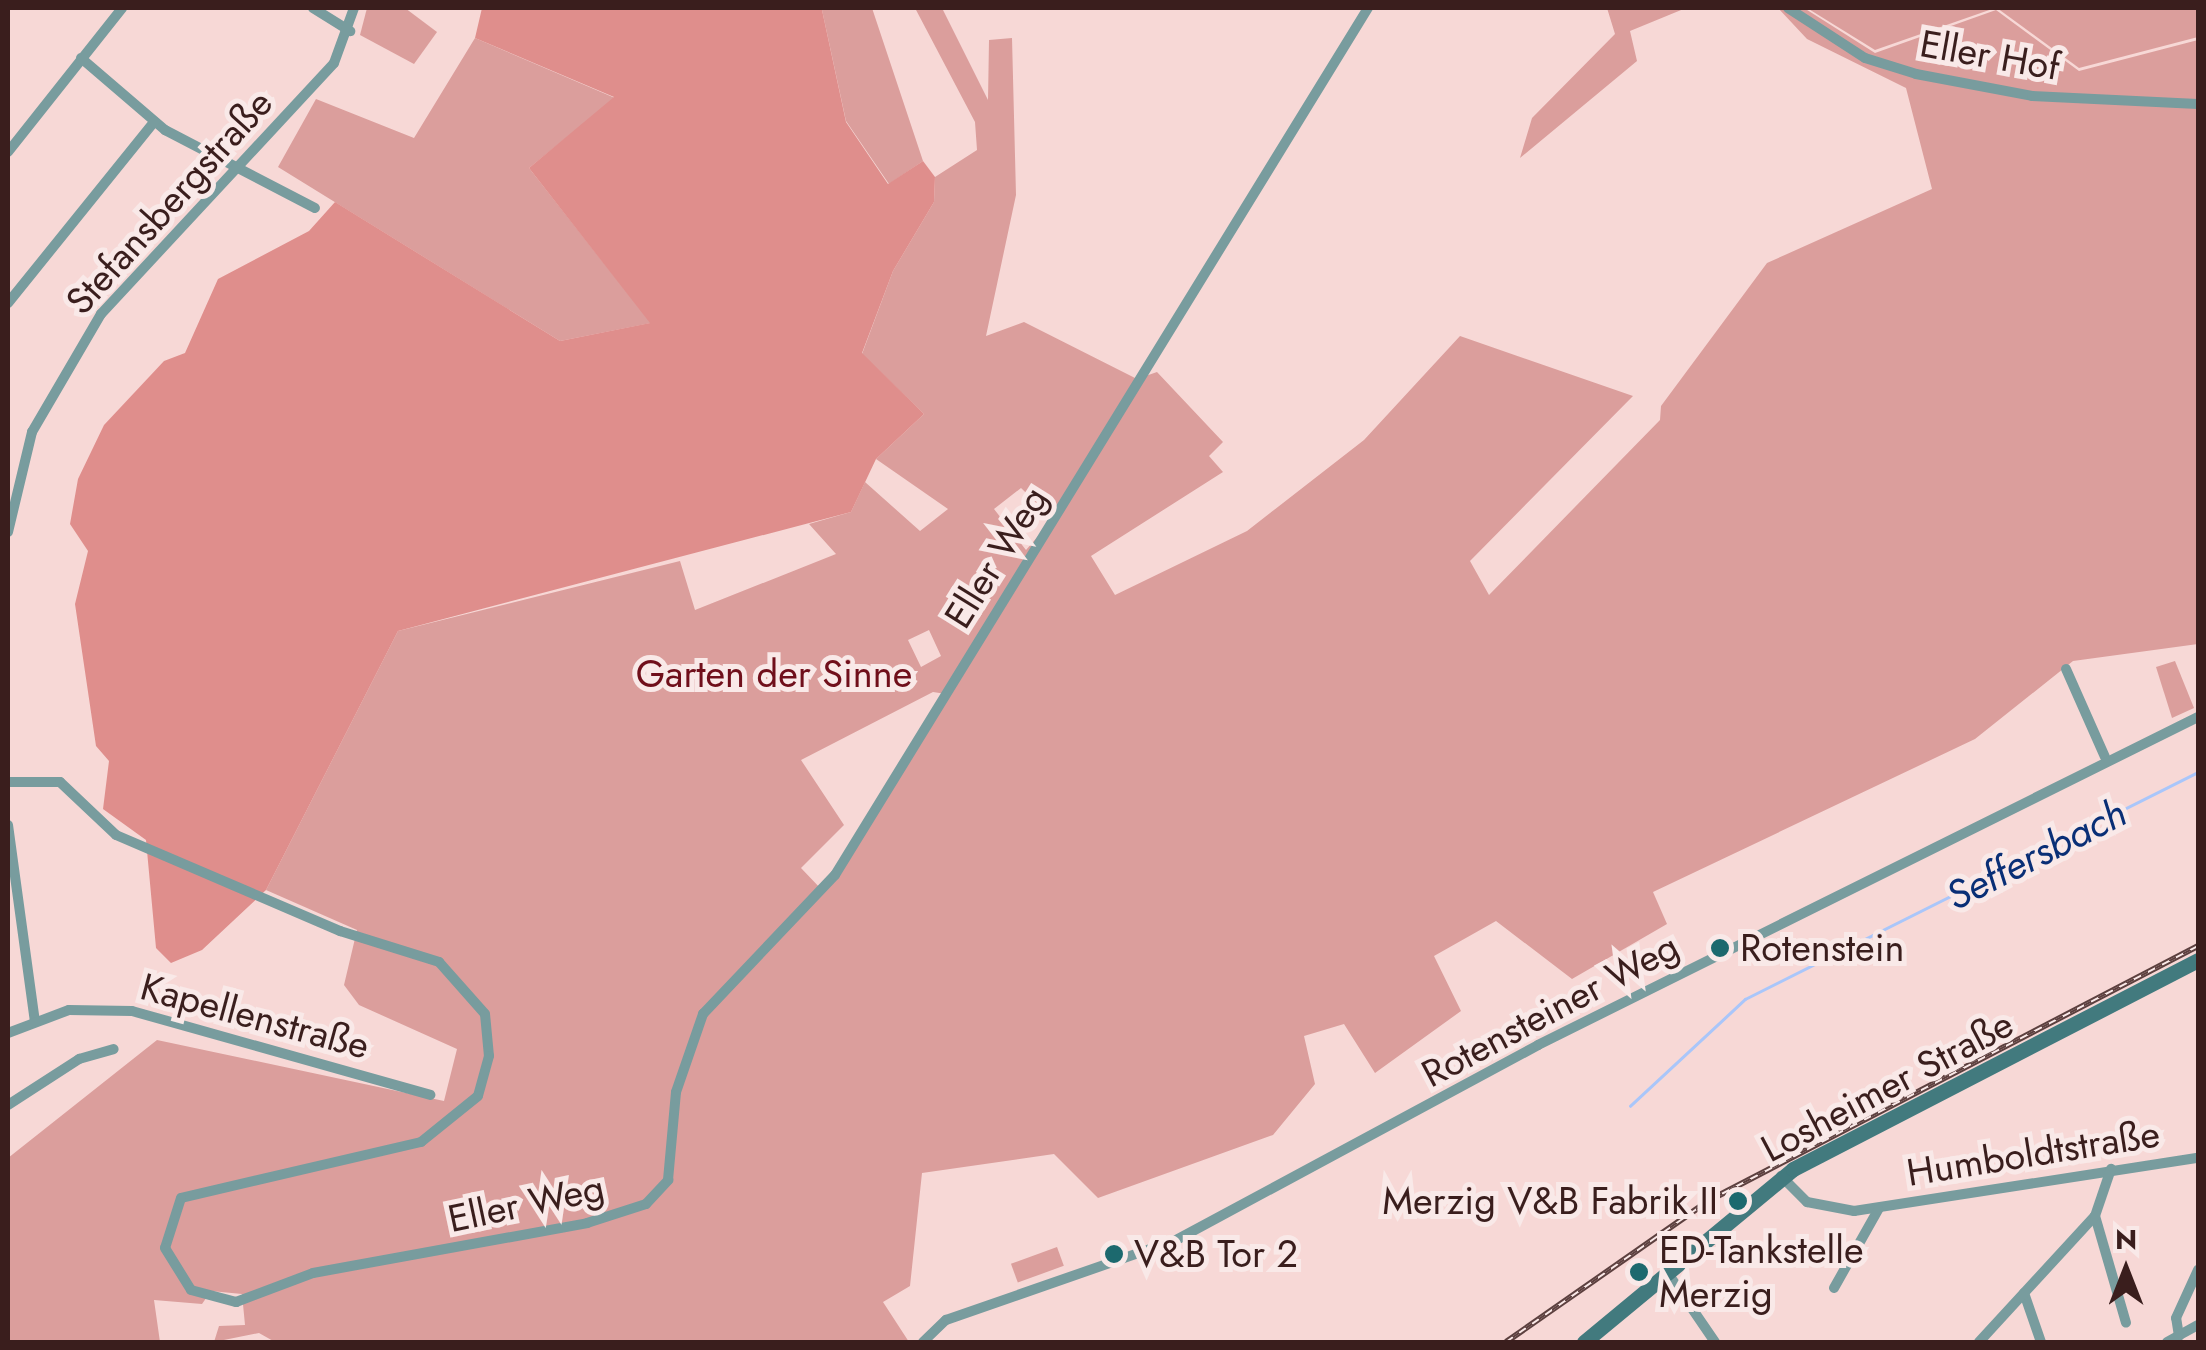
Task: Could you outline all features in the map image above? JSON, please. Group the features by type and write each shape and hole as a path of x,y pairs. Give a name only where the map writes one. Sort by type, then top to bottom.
{"main road":[{"name":"Losheimer Straße","path":"1584,1342 1782,1176 2198,960"}],"street":[{"path":"8,152 122,8"},
{"path":"312,8 350,30 354,8"},
{"name":"Eller Weg","path":"8,782 60,782 116,835 357,938 439,962 484,1014 489,1056 478,1096 421,1142 181,1198 165,1248 191,1290 236,1302 313,1273 588,1223 646,1204 668,1180 676,1092 703,1014 835,875 1368,8"},
{"name":"Eller Hof","path":"1788,8 1865,58 1916,74 2032,96 2198,104"},
{"name":"Stefansbergstraße","path":"8,532 32,432 101,314 334,63 350,30"},
{"path":"82,58 154,122 314,208"},
{"path":"8,303 154,122"},
{"path":"2066,669 2105,757"},
{"name":"Rotensteiner Weg","path":"923,1341 968,1310 1178,1239 2105,757 2198,716"},
{"path":"8,825 35,1022"},
{"name":"Kapellenstraße","path":"8,1034 84,1009 160,1016 430,1096"},
{"path":"8,1105 79,1059 114,1049"},
{"name":"Humboldtstraße","path":"1782,1176 1819,1207 1878,1210 2111,1169 2198,1158"},
{"path":"1979,1342 2094,1216 2111,1169"},
{"name":"Humboldtstraße","path":"1834,1288 1878,1210"},
{"path":"2094,1216 2126,1324"},
{"path":"2178,1336 2176,1318 2198,1270"},
{"path":"1667,1272 1715,1342"},
{"path":"2024,1294 2041,1342"},
{"path":"2167,1342 2198,1326"}],"green space":[{"path":"367,8 405,8 437,32 414,64 360,35"},
{"path":"756,8 872,8 923,161 889,184 846,121 822,10"},
{"name":"Garten der Sinne","path":"915,8 942,8 988,100 989,40 1012,38 1016,195 986,336 1024,322 1137,379 1157,372 1223,442 1209,456 1223,472 1091,556 1115,595 1247,531 1364,440 1460,336 1633,396 1470,561 1489,595 1660,420 1661,406 1767,263 1932,189 1906,88 1807,39 1778,8 1804,8 1875,53 1996,10 2079,71 2198,40 2198,644 2073,661 1975,739 1653,892 1667,924 1572,979 1496,921 1434,956 1461,1011 1375,1073 1344,1024 1304,1036 1315,1084 1273,1135 1098,1198 1054,1154 922,1173 910,1286 883,1302 909,1342 275,1342 259,1333 214,1342 219,1326 245,1325 242,1294 211,1291 202,1304 154,1300 160,1342 8,1342 8,1158 157,1040 444,1101 457,1049 359,1005 344,985 357,930 266,890 398,631 680,561 695,610 836,554 809,524 851,512 865,482 920,531 948,509 876,459 924,414 862,354 893,271 934,202 935,177 977,150 975,122","holes":["1021,488 1053,519 1026,550 994,509","929,630 941,656 921,667 908,640","933,692 946,694 822,890 801,868 844,825 801,760"]},
{"path":"1607,8 1686,8 1630,31 1637,61 1520,158 1532,118 1615,34"},
{"path":"1807,8 1995,8 1875,50"},
{"path":"1997,8 2198,8 2198,37 2079,68"},
{"path":"475,38 615,98 529,168 651,323 560,341 278,167 316,99 414,138"},
{"path":"2175,661 2194,708 2172,718 2156,667"},
{"path":"1057,1247 1064,1266 1018,1283 1011,1264"}],"shaded area":[{"path":"482,8 822,10 846,122 888,184 923,161 935,177 934,202 893,271 862,353 924,414 876,459 851,512 398,631 266,890 202,950 171,963 156,948 146,840 103,809 109,761 96,746 75,604 88,551 70,524 78,479 104,425 164,361 185,353 218,279 309,231 335,202 560,341 650,323 529,168 614,97 475,38"}],"waterway":[{"name":"Seffersbach","path":"1630,1106 1745,999 2198,772"}],"railway":[{"path":"1506,1342 1708,1201 2198,946"}],"place":[{"name":"Rotenstein","path":"1720,948"},
{"name":"Merzig V&B Fabrik II","path":"1738,1201"},
{"name":"V&B Tor 2","path":"1114,1254"},
{"name":"ED-Tankstelle Merzig","path":"1639,1272"}]}
